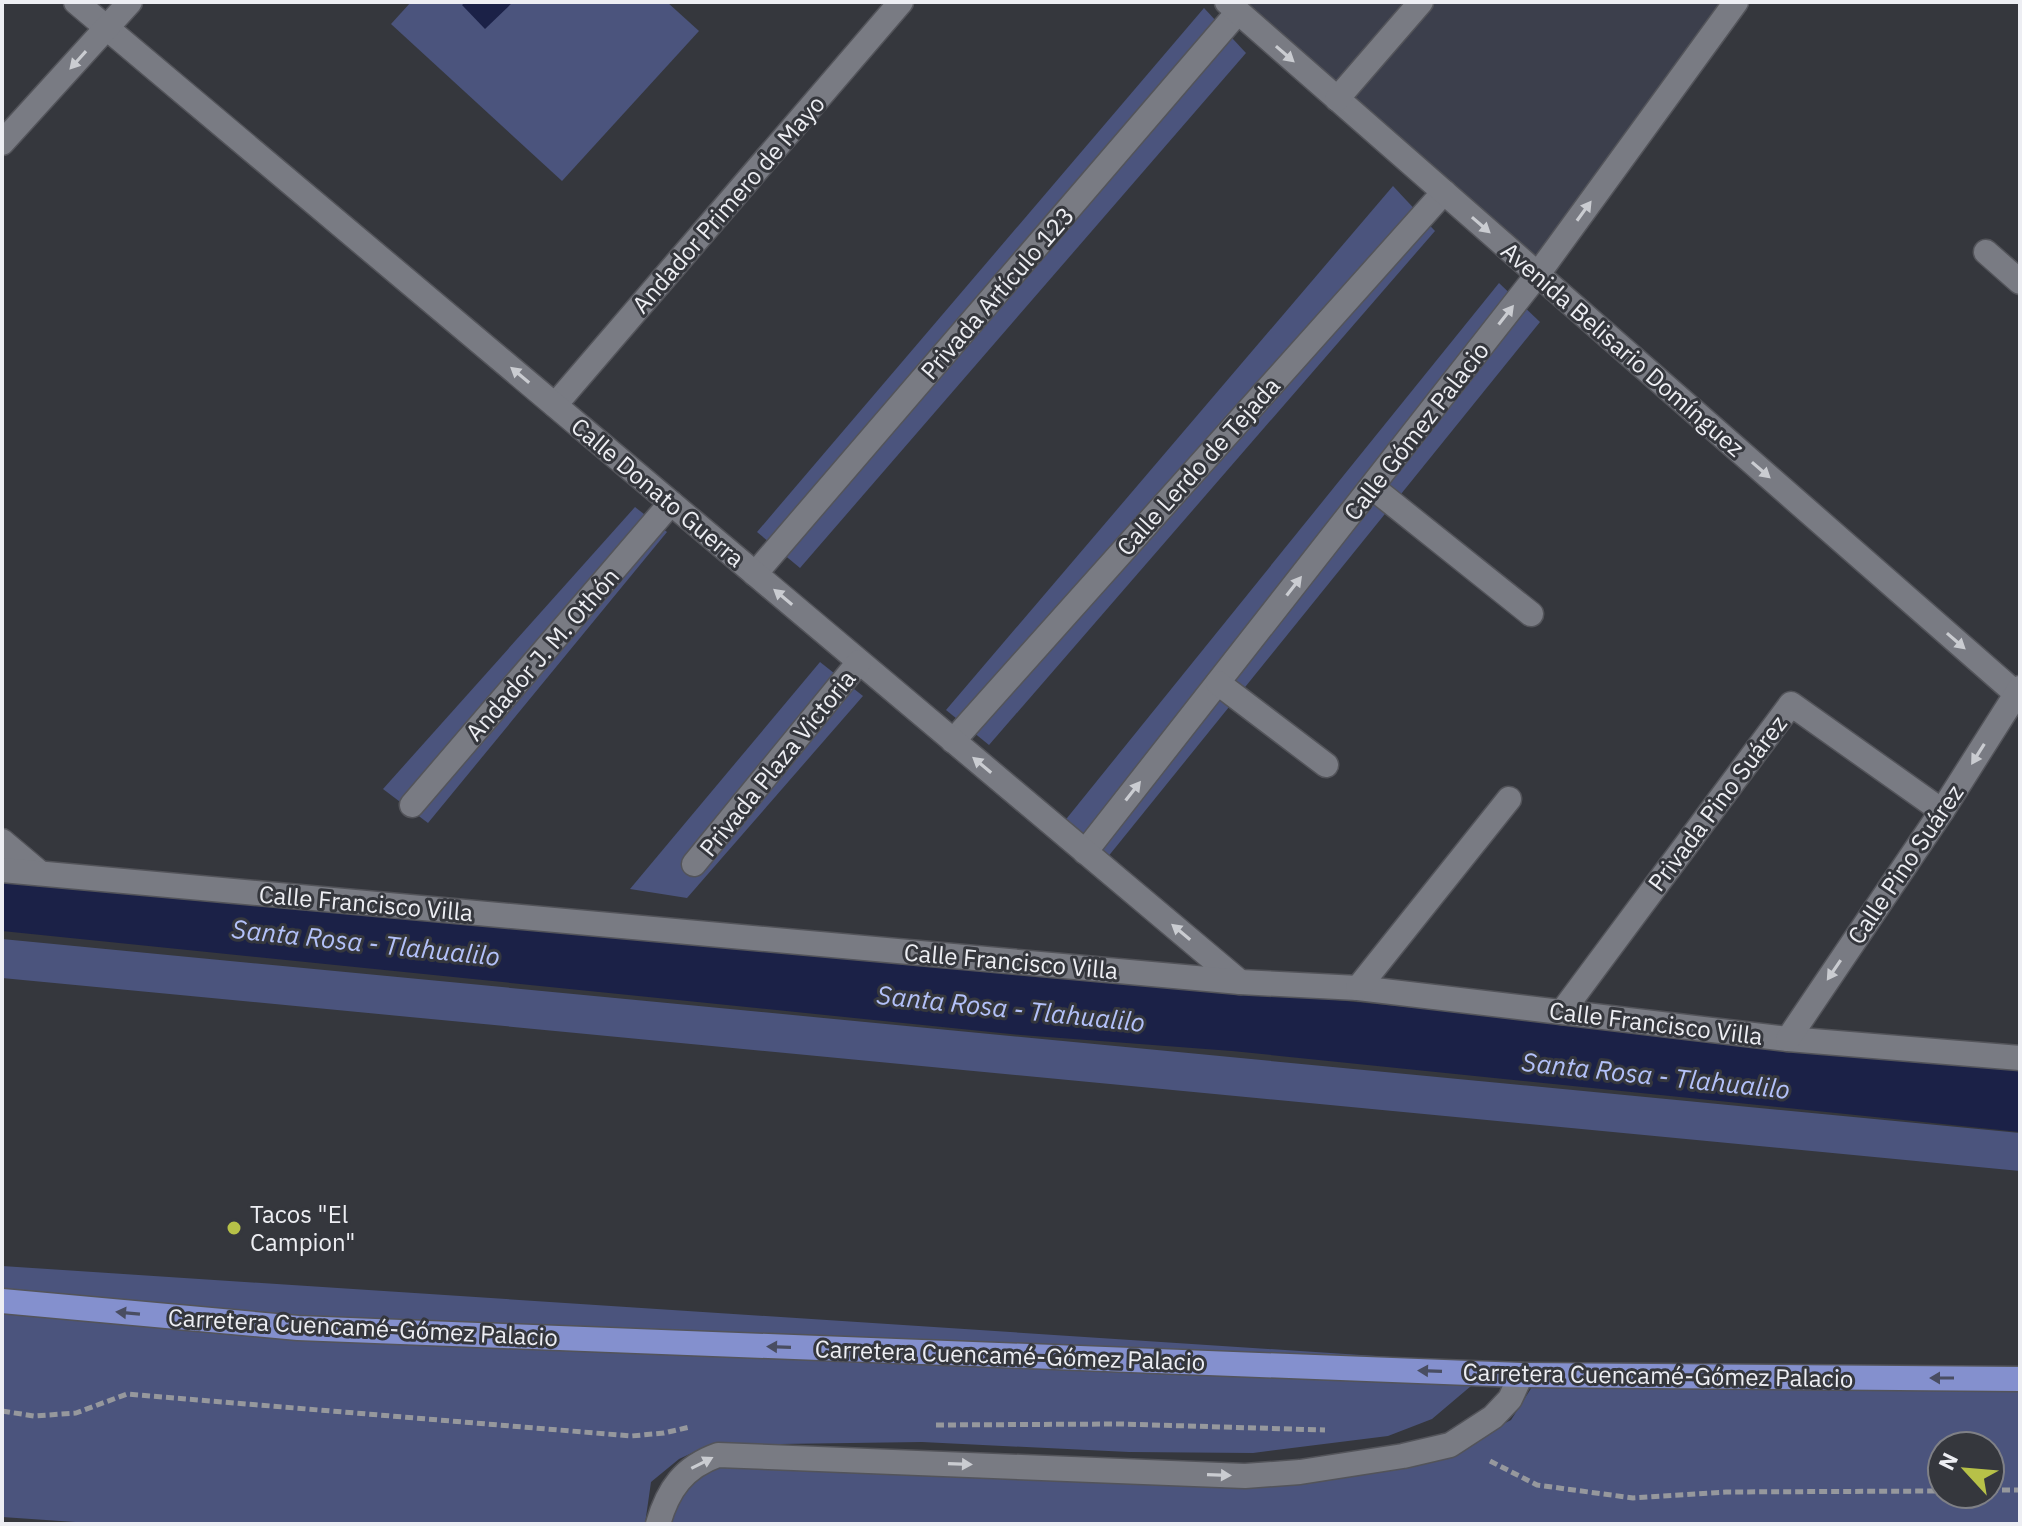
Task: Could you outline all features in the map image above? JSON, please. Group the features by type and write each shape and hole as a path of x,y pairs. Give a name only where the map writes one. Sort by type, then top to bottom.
{"highway":[{"name":"Carretera Cuencamé-Gómez Palacio","path":"2,1301 298,1328 1521,1375 2020,1379"}],"street":[{"name":"Calle Donato Guerra","path":"76,2 1240,982"},
{"path":"2,143 130,2"},
{"name":"Andador Primero de Mayo","path":"555,405 901,2"},
{"path":"1337,99 1421,2"},
{"name":"Calle Gómez Palacio","path":"1085,852 1538,274 1736,2"},
{"name":"Avenida Belisario Domínguez","path":"1232,7 2019,693"},
{"name":"Privada Artículo 123","path":"755,574 1232,7"},
{"name":"Calle Lerdo de Tejada","path":"953,741 1444,192"},
{"path":"1986,252 2020,282"},
{"path":"1372,487 1531,614"},
{"name":"Andador J. M. Othón","path":"412,805 671,503"},
{"name":"Privada Plaza Victoria","path":"694,864 859,662"},
{"path":"1218,683 1326,765"},
{"name":"Calle Pino Suárez","path":"1788,1039 2019,693"},
{"name":"Privada Pino Suárez","path":"1562,1012 1791,704 1942,811"},
{"path":"1358,988 1509,799"},
{"path":"2,841 40,873"},
{"name":"Calle Francisco Villa","path":"2,870 1240,982 1358,988 1788,1039 2020,1058"},
{"path":"658,1524 673,1489 684,1473 718,1455 1245,1476 1354,1465 1450,1445 1493,1417 1510,1399 1521,1375"}],"path":[{"path":"1454,1442 1537,1485 1633,1498 1726,1492 1926,1491"}],"shaded area":[{"path":"411,2 667,2 699,31 562,181 391,24"},
{"path":"1222,2 1734,2 1537,275"},
{"path":"1204,8 1246,53 800,568 757,532"},
{"path":"1393,186 1435,231 989,745 946,710"},
{"path":"1499,283 1540,322 1107,858 1063,823"},
{"path":"635,507 667,532 428,823 383,789"},
{"path":"820,662 863,696 687,898 630,889"},
{"path":"2,939 2020,1133 2020,1171 2,978"},
{"path":"2,1266 1497,1364 1432,1419 1388,1436 1253,1453 1129,1452 922,1442 709,1445 679,1459 651,1482 645,1524 75,1522 2,1517"},
{"path":"1546,1365 2020,1367 2020,1524 664,1524 696,1476 723,1464 1293,1484 1442,1455 1511,1420"}],"water":[{"path":"466,2 513,2 485,29 462,5"},
{"name":"Santa Rosa - Tlahualilo","path":"2,875 1224,989 2020,1068 2020,1132 1232,1051 1021,1035 2,931"}],"place":[{"name":"Tacos \"El Campion\"","path":"234,1228"}]}
